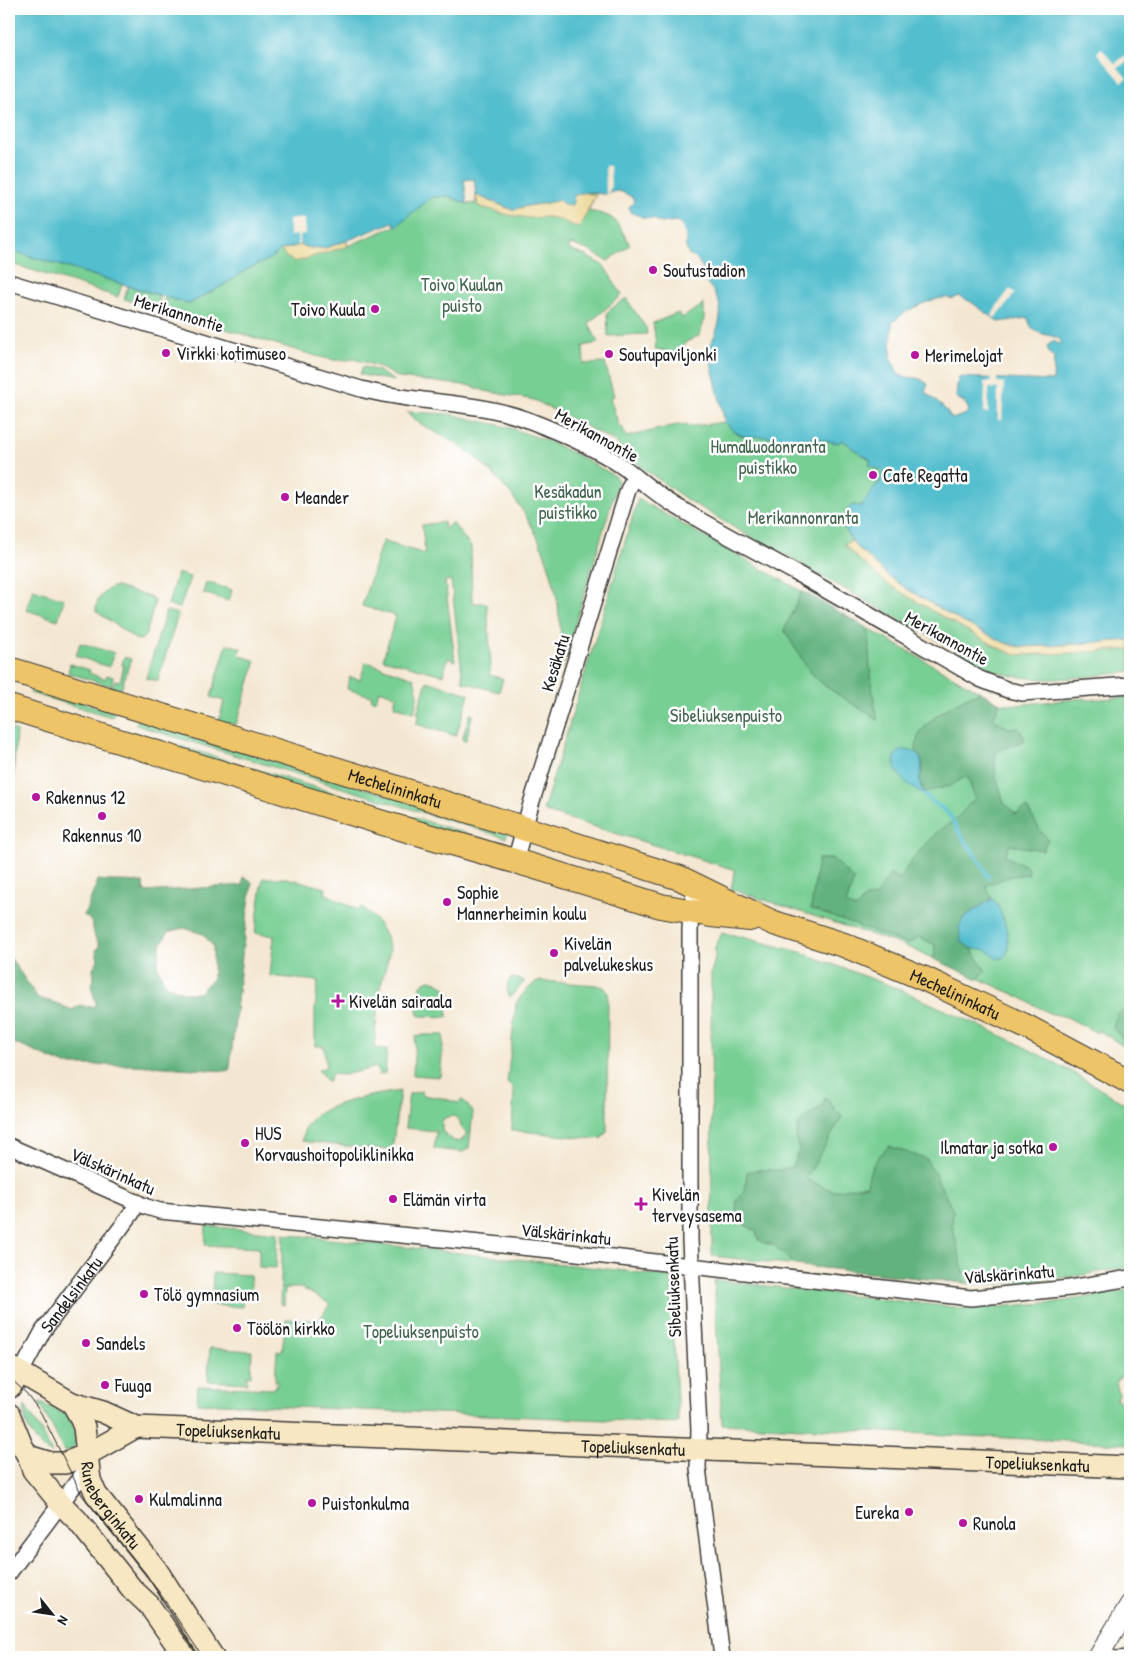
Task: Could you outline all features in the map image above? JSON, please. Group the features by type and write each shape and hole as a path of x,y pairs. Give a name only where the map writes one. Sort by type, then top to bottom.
{"main road":[{"name":"Mechelininkatu","path":"9,669 680,878 774,922 844,945 925,979 1027,1027 1130,1082"},
{"name":"Mechelininkatu","path":"9,707 661,906 691,912 774,922"},
{"path":"12,1376 72,1403"},
{"name":"Topeliuksenkatu","path":"72,1403 103,1412 136,1427 1130,1467"},
{"name":"Runeberginkatu","path":"72,1403 84,1427 90,1480 96,1494 156,1569 213,1657"},
{"name":"Runeberginkatu","path":"9,1414 33,1470 60,1504 77,1520 132,1589 149,1605 185,1657"},
{"path":"28,1456 59,1464 88,1460 136,1427"}],"street":[{"name":"Merikannontie","path":"9,282 381,394 500,411 542,426 586,446 620,465 680,509 980,679 1022,693 1130,685"},
{"name":"Kesäkatu","path":"515,861 628,490 634,477"},
{"name":"Sibeliuksenkatu","path":"696,885 691,912 691,1267 699,1424 698,1474 722,1657"},
{"name":"Välskärinkatu","path":"9,1146 160,1211 551,1250 971,1298 1070,1288 1130,1278"},
{"name":"Sandelsinkatu","path":"12,1376 43,1331 132,1213 137,1202"},
{"path":"9,1573 60,1504 88,1460"},
{"path":"1130,1604 1108,1656 1130,1656"}],"green space":[{"name":"Toivo Kuulan puisto","path":"597,192 588,211 611,217 615,220 630,245 608,261 588,250 571,244 568,249 604,266 622,295 589,323 598,343 583,346 584,364 605,363 614,396 610,398 619,427 622,426 626,437 677,425 694,426 725,422 733,431 818,439 839,443 842,440 870,459 870,466 884,471 868,498 860,506 852,505 848,535 852,541 844,543 886,583 999,648 1030,655 1130,649 1130,672 1077,678 1041,679 1024,678 990,669 803,566 790,556 781,554 747,535 686,499 640,466 614,441 534,400 485,391 472,386 399,378 377,366 354,359 334,360 316,356 162,310 165,297 189,304 248,269 271,258 281,250 325,248 346,241 348,246 395,226 432,197 448,196 467,204 476,203 476,195 513,210"},
{"path":"9,250 122,284 118,297 9,263"},
{"path":"128,286 161,296 157,308 124,299"},
{"path":"626,298 646,328 647,334 608,336 607,312"},
{"path":"704,304 704,320 700,335 686,342 678,359 666,351 655,349 653,323 678,313 682,318"},
{"path":"365,367 378,371 394,381 360,374 362,368"},
{"name":"Kesäkadun puistikko","path":"407,412 449,414 507,427 548,441 615,476 618,481 562,668 560,668 561,636 558,605 552,576 542,548 529,521 512,496 467,451 419,423"},
{"name":"Sibeliuksenpuisto","path":"638,499 1000,703 1016,705 1085,698 1086,700 1130,697 1130,1050 1098,1030 1097,1033 1067,1017 1049,1013 1020,997 903,945 731,889 735,870 543,811"},
{"path":"444,522 445,529 452,522 471,547 472,603 487,603 491,666 489,675 503,679 499,692 463,682 451,580 445,581 455,661 448,658 443,675 383,659 396,616 362,606 382,541 425,554 422,525"},
{"path":"177,573 190,577 180,608 168,605"},
{"path":"206,582 232,590 229,601 203,593"},
{"path":"112,587 150,597 155,601 146,635 141,640 135,639 96,611 100,597"},
{"path":"33,589 64,599 58,620 26,610"},
{"path":"802,591 869,629 871,675 878,720 825,686 809,671 784,630"},
{"path":"166,611 178,614 158,681 146,678"},
{"path":"80,643 114,653 109,667 76,656"},
{"path":"227,644 241,648 239,655 256,661 236,725 219,721 224,701 211,697"},
{"path":"124,657 131,659 121,689 112,687 115,680 120,681"},
{"path":"366,662 414,678 418,695 414,712 394,706 396,696 379,690 376,701 371,699 372,696 347,689 350,677 360,680"},
{"path":"70,664 90,670 89,673 105,679 107,675 113,677 111,686 68,673"},
{"path":"427,681 469,694 456,736 416,724 420,714 417,713"},
{"path":"32,687 114,712 112,717 30,693"},
{"path":"979,692 1000,703 993,719 1009,728 1019,728 1025,740 996,752 995,772 1004,803 1016,814 1027,808 1040,830 1048,839 1043,850 1009,845 1005,856 1027,866 1029,874 1012,876 986,885 992,899 964,917 961,941 972,949 986,971 978,979 934,959 935,945 919,937 908,944 811,909 818,859 833,859 854,880 846,904 856,909 864,899 876,896 890,874 899,879 915,856 938,831 955,820 975,798 967,776 950,786 925,792 919,781 923,764 916,748 918,738 923,729 940,713"},
{"path":"470,714 473,714 466,740 462,740"},
{"path":"138,719 508,832 506,838 136,725"},
{"path":"9,728 16,731 11,830 9,830"},
{"path":"134,732 504,845 502,850 132,738"},
{"path":"243,877 252,883 229,1070 134,1065 66,1065 9,1041 9,956 38,998 72,1010 80,1005 87,1007 95,1006 96,1003 91,986 94,979 93,968 98,960 96,950 99,948 99,945 91,922 84,916 98,880 143,883 144,892 243,885","holes":["184,928 203,934 213,946 213,978 199,993 185,993 166,985 157,966 160,946 168,932"]},
{"path":"263,878 287,878 326,888 325,893 358,910 361,907 375,919 385,934 390,950 379,993 374,1048 387,1049 385,1073 379,1075 377,1067 343,1075 332,1074 328,1082 318,1070 326,1067 324,1046 315,1046 315,1008 318,981 270,976 274,936 255,933"},
{"path":"722,933 800,952 899,989 1013,1041 1070,1071 1130,1107 1130,1267 1070,1277 991,1284 966,1283 712,1256 711,972 715,959 715,947"},
{"path":"511,978 523,980 524,982 510,997 507,986"},
{"path":"430,980 441,984 449,992 447,1017 418,1015 421,985"},
{"path":"540,981 597,985 604,987 608,992 607,1131 602,1138 595,1139 512,1130 514,1090 507,1083 516,1004 526,991"},
{"path":"1130,1006 1130,1043 1125,1041 1113,1028 1117,1015"},
{"path":"424,1035 444,1035 440,1077 413,1075 415,1039"},
{"path":"400,1091 392,1149 370,1149 302,1141 306,1126 323,1111 349,1101"},
{"path":"422,1091 422,1095 459,1103 461,1100 464,1101 473,1112 469,1148 463,1152 434,1149 436,1131 405,1128 409,1094","holes":["454,1116 460,1121 466,1136 459,1142 452,1140 442,1131 442,1120"]},
{"path":"825,1097 842,1117 806,1179 833,1191 867,1185 874,1163 889,1146 926,1159 953,1211 952,1224 966,1283 795,1265 774,1245 764,1243 758,1239 756,1231 743,1224 736,1209 737,1200 745,1190 747,1172 781,1170 792,1167 799,1149 796,1140 798,1126 806,1117 820,1108 824,1103"},
{"path":"206,1226 278,1233 276,1268 259,1267 259,1248 205,1245"},
{"name":"Topeliuksenpuisto","path":"283,1234 671,1277 678,1423 197,1403 198,1386 274,1389 278,1382 275,1381 277,1351 282,1351 286,1319 319,1320 330,1304 302,1288 285,1288 284,1305 280,1304"},
{"path":"213,1273 250,1275 252,1293 243,1292 242,1307 212,1305"},
{"path":"714,1280 971,1309 1058,1302 1130,1290 1130,1369 1116,1381 1119,1396 1116,1399 1130,1408 1130,1444 722,1424"},
{"path":"210,1348 252,1351 251,1376 247,1375 247,1383 208,1381"},
{"path":"38,1402 63,1413 72,1421 76,1443 72,1449 65,1453"},
{"path":"25,1406 41,1431 52,1454 40,1445 31,1434 26,1421"}],"sand":[{"path":"582,192 591,194 597,192 579,228 558,219 509,215 478,206 476,195 513,210 559,200 565,205 576,194"},
{"path":"346,241 348,246 295,262 286,257 281,250 300,245 311,248 325,248"},
{"path":"852,541 907,589 961,621 1012,646 1052,646 1130,640 1130,649 1016,655 999,648 943,617 886,583 844,544"}],"water":[{"path":"9,9 1130,9 1130,246 1128,248 1130,250 1130,640 1022,647 1003,642 961,621 907,589 886,574 856,546 843,525 848,509 852,505 861,506 866,501 877,484 879,484 884,471 870,466 870,459 842,440 839,443 818,439 743,436 733,431 725,422 708,350 720,316 718,301 714,292 703,278 704,271 698,260 689,255 686,248 686,236 681,223 676,221 661,223 630,212 629,207 634,202 633,198 625,193 616,191 605,194 580,193 573,197 574,200 571,206 565,205 559,200 513,210 476,195 474,179 464,180 467,204 448,196 432,197 396,226 393,222 325,248 311,248 300,245 281,250 271,258 248,269 189,304 9,250","holes":["959,296 971,302 999,322 1028,318 1036,331 1060,339 1061,343 1058,344 1054,341 1047,348 1054,358 1053,381 958,377 956,397 965,403 969,410 966,414 952,419 944,408 925,392 928,384 917,378 899,375 891,359 892,323 912,309 930,301 946,298 953,299"]},
{"path":"901,750 914,752 921,759 922,769 919,781 924,794 905,782 896,769 894,762"},
{"path":"992,899 1004,919 1008,939 1006,955 999,959 986,950 970,948 961,941 959,927 964,917"}],"pier":[{"path":"1101,48 1116,65 1117,62 1130,52 1130,59 1118,68 1127,78 1122,82 1097,53"},
{"path":"605,166 610,166 611,189 609,189 609,194 606,191"},
{"path":"294,218 304,219 305,234 300,235 300,245 298,245 297,235 290,236 289,220"},
{"path":"1010,289 1015,293 995,318 992,316 997,306"},
{"path":"991,377 997,378 997,382 1004,383 1002,420 998,420 998,388 989,388 988,413 984,412 984,382 991,382"}],"waterway":[{"path":"924,794 950,816 988,877"}],"tram line":[{"path":"9,1377 27,1394 41,1413 82,1495 159,1592 203,1657"}],"place":[{"name":"Soutustadion","path":"653,270"},
{"name":"Toivo Kuula","path":"375,309"},
{"name":"Virkki kotimuseo","path":"166,353"},
{"name":"Soutupaviljonki","path":"609,354"},
{"name":"Merimelojat","path":"915,355"},
{"name":"Cafe Regatta","path":"873,475"},
{"name":"Meander","path":"285,497"},
{"name":"Rakennus 12","path":"36,797"},
{"name":"Rakennus 10","path":"102,816"},
{"name":"Sophie Mannerheimin koulu","path":"447,902"},
{"name":"Kivelän palvelukeskus","path":"554,953"},
{"name":"Kivelän sairaala","path":"338,1001"},
{"name":"HUS Korvaushoitopoliklinikka","path":"245,1143"},
{"name":"Ilmatar ja sotka","path":"1053,1147"},
{"name":"Elämän virta","path":"393,1199"},
{"name":"Kivelän terveysasema","path":"641,1204"},
{"name":"Tölö gymnasium","path":"144,1294"},
{"name":"Töölön kirkko","path":"237,1328"},
{"name":"Sandels","path":"86,1343"},
{"name":"Fuuga","path":"105,1385"},
{"name":"Kulmalinna","path":"139,1499"},
{"name":"Puistonkulma","path":"312,1503"},
{"name":"Eureka","path":"909,1512"},
{"name":"Runola","path":"963,1523"}],"park label":[{"name":"Humalluodonranta puistikko","path":"768,456"},
{"name":"Merikannonranta","path":"803,517"}]}
